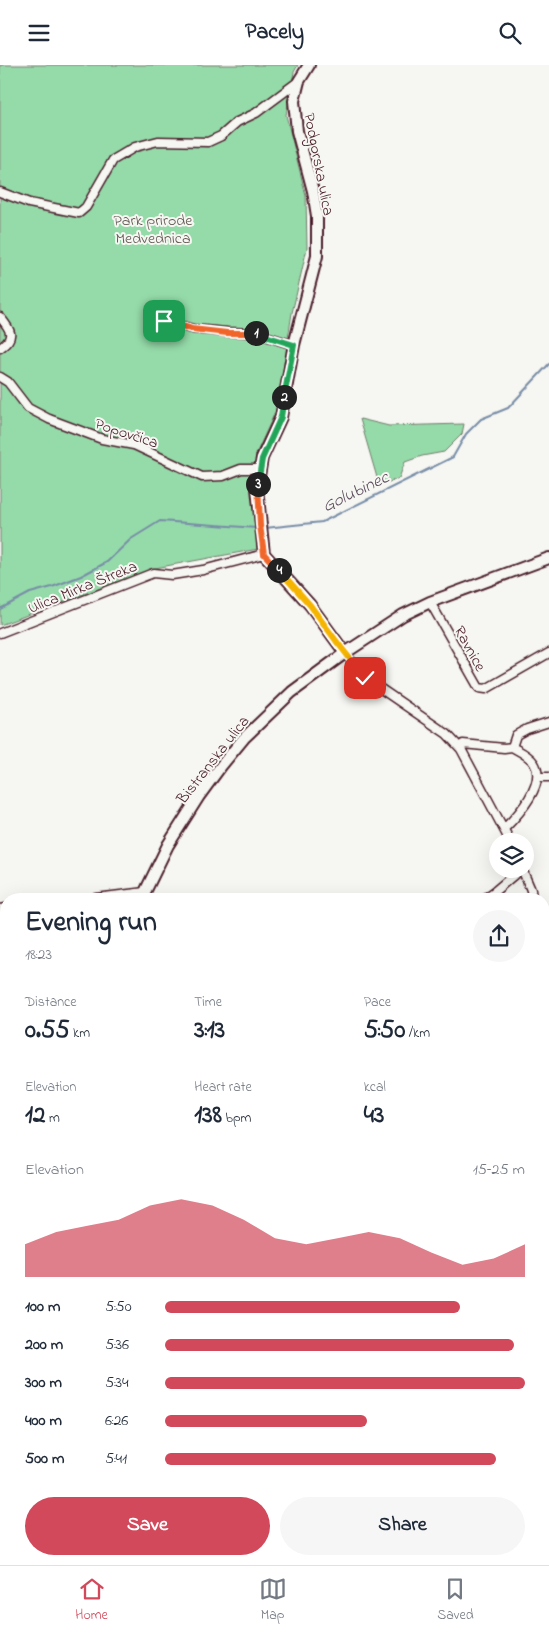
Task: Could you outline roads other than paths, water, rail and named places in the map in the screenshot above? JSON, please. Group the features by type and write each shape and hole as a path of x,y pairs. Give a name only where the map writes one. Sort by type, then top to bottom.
{"main road":[{"name":"Podgorska ulica","path":"264,554 257,488 259,469 265,449 281,417 294,345 317,256 317,216 297,131 294,101 299,81 309,65"},
{"path":"264,554 310,605 345,653"},
{"name":"Bistranska ulica","path":"143,893 168,845 199,796 244,738 292,692 345,653 403,615 430,602 549,557"}],"street":[{"path":"0,192 29,203 79,213 86,207 114,160 135,147 158,141 208,142 221,136 237,122 256,113 299,81"},
{"path":"0,317 10,331 10,337 9,342 0,347"},
{"path":"164,321 192,329 227,333 256,333 294,345"},
{"name":"Popovčica","path":"0,377 8,382 28,408 49,419 102,439 134,445 202,477 223,476 241,469 259,469"},
{"name":"Ulica Mirka Štreka","path":"0,633 152,573 172,575 203,570 264,554"},
{"name":"Ravnice","path":"430,602 479,688 486,689 549,653"},
{"path":"345,653 365,678 447,734 461,749 506,833"},
{"path":"512,747 516,735 527,729 549,722"},
{"path":"461,749 462,744 512,747 530,758 538,771 538,777 526,804 504,829"},
{"path":"538,777 549,777"},
{"path":"492,893 511,878"},
{"path":"526,878 531,893"}],"waterway":[{"name":"Golubinec","path":"265,528 322,522 453,457 466,434 481,419 508,408 549,364"},
{"name":"Golubinec","path":"0,609 30,593 81,576 107,562 131,539 160,521 257,528"}],"park label":[{"name":"Park prirode Medvednica","path":"153,228"}]}
